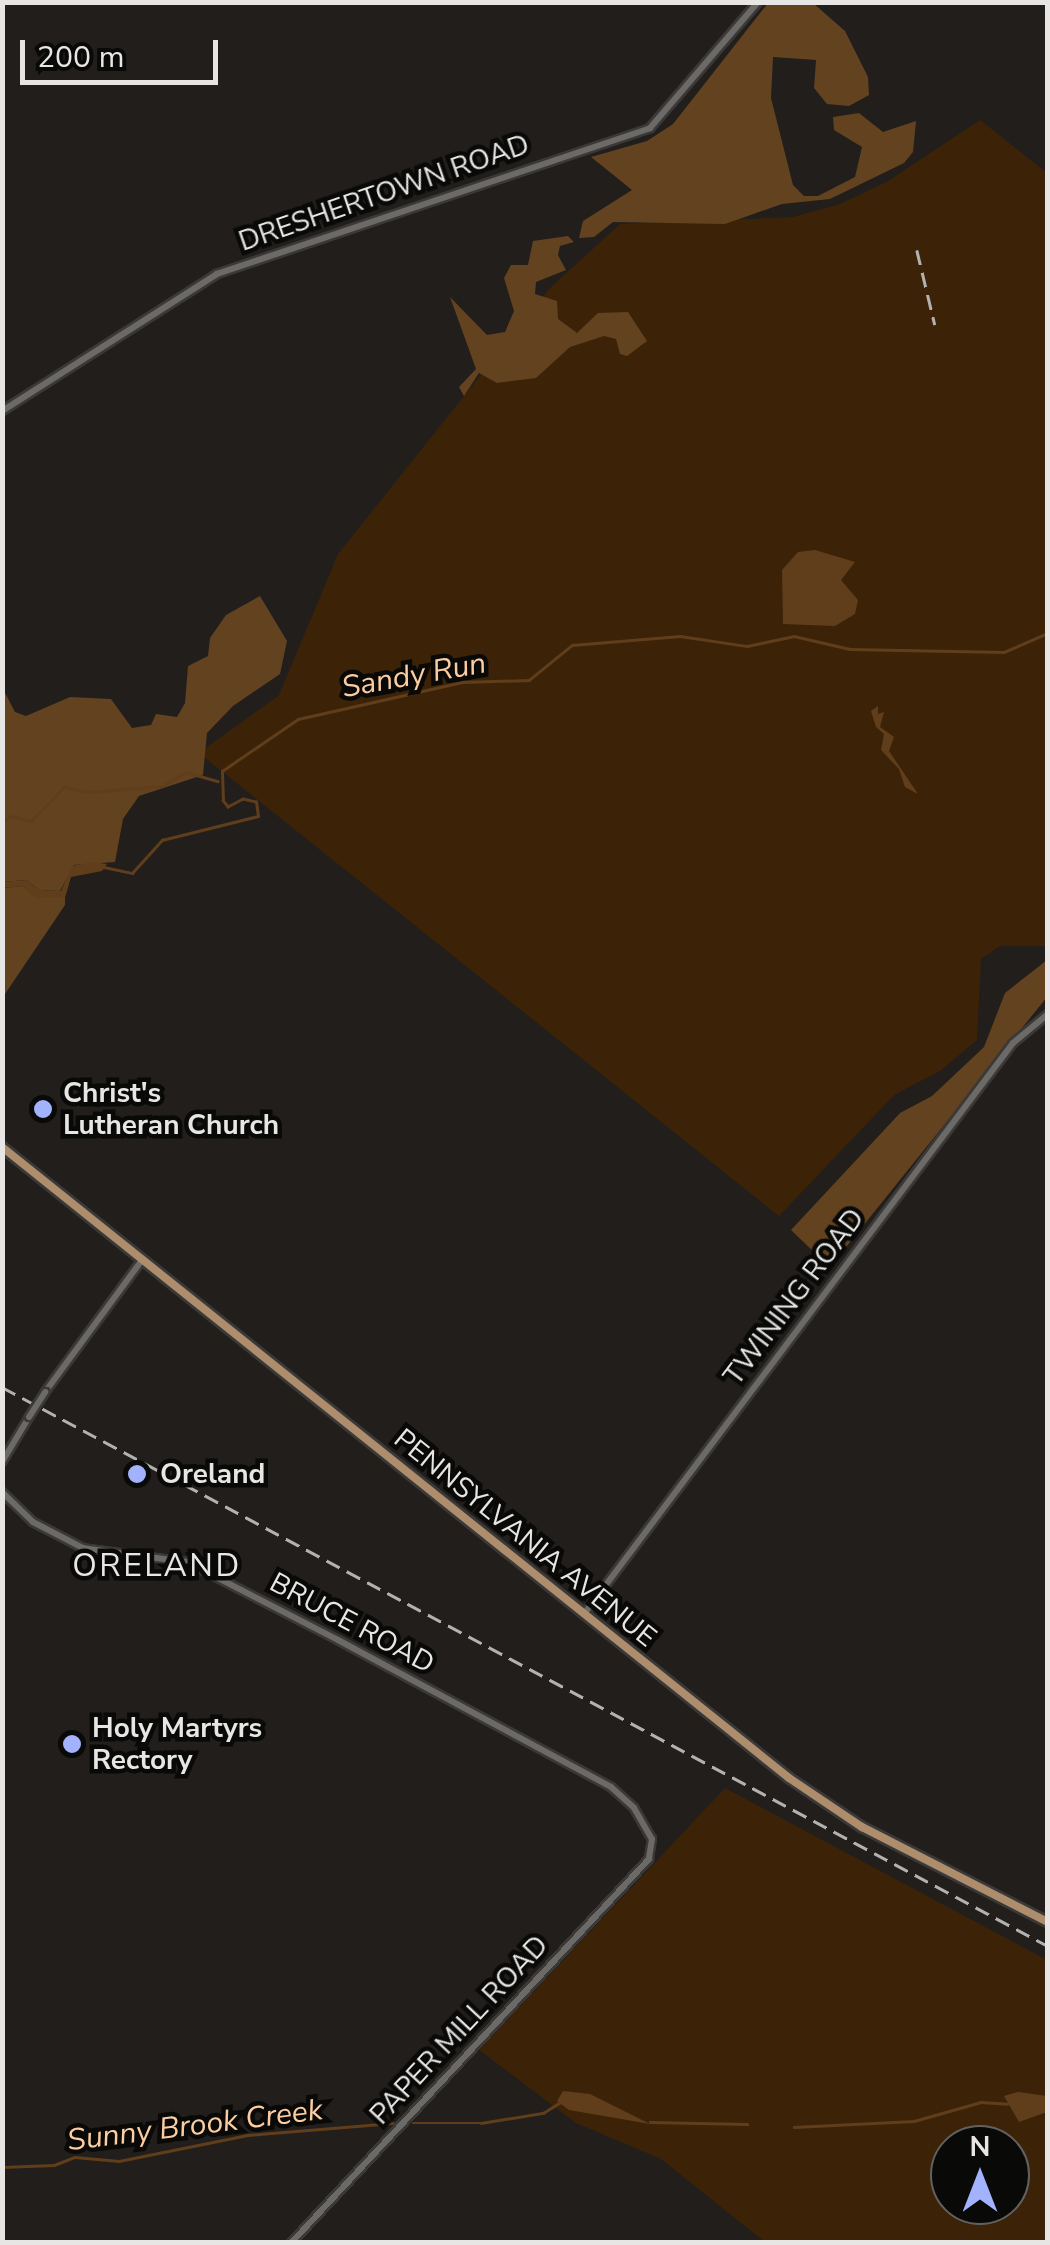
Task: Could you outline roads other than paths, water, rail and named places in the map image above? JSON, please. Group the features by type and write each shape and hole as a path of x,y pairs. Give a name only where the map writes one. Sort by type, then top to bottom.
{"main road":[{"name":"PENNSYLVANIA AVENUE","path":"2,1148 789,1778 862,1828 1048,1922"}],"street":[{"name":"DRESHERTOWN ROAD","path":"2,411 217,274 650,128 758,2"},
{"name":"TWINING ROAD","path":"584,1614 1013,1043 1048,1014"},
{"path":"2,1462 45,1392 142,1260"},
{"name":"BRUCE ROAD","path":"3,1491 32,1522 83,1548 194,1565 580,1770 630,1802 653,1845"},
{"name":"PAPER MILL ROAD","path":"292,2242 649,1859 653,1845"}],"waterway":[{"name":"Sandy Run","path":"104,867 132,873 162,840 258,816 256,802 243,799 228,807 223,801 222,771 298,719 462,682 529,680 572,645 680,636 747,646 794,636 850,649 1004,652 1048,633"},
{"path":"2,821 12,816 31,821 64,787 89,792 162,786 186,772 218,781"},
{"name":"Sunny Brook Creek","path":"794,2127 914,2121 981,2102 1007,2104"},
{"name":"Sunny Brook Creek","path":"413,2123 481,2123 543,2113 559,2103"},
{"name":"Sunny Brook Creek","path":"650,2122 747,2124"},
{"name":"Sunny Brook Creek","path":"2,2167 54,2165 75,2157 119,2161 248,2135 393,2123"}],"railway":[{"path":"917,250 935,325"},
{"path":"2,1387 1048,1946"}],"place":[{"name":"Christ's Lutheran Church","path":"43,1109"},
{"name":"Oreland","path":"137,1474"},
{"name":"Holy Martyrs Rectory","path":"72,1744"}],"district":[{"name":"ORELAND","path":"157,1566"}]}
